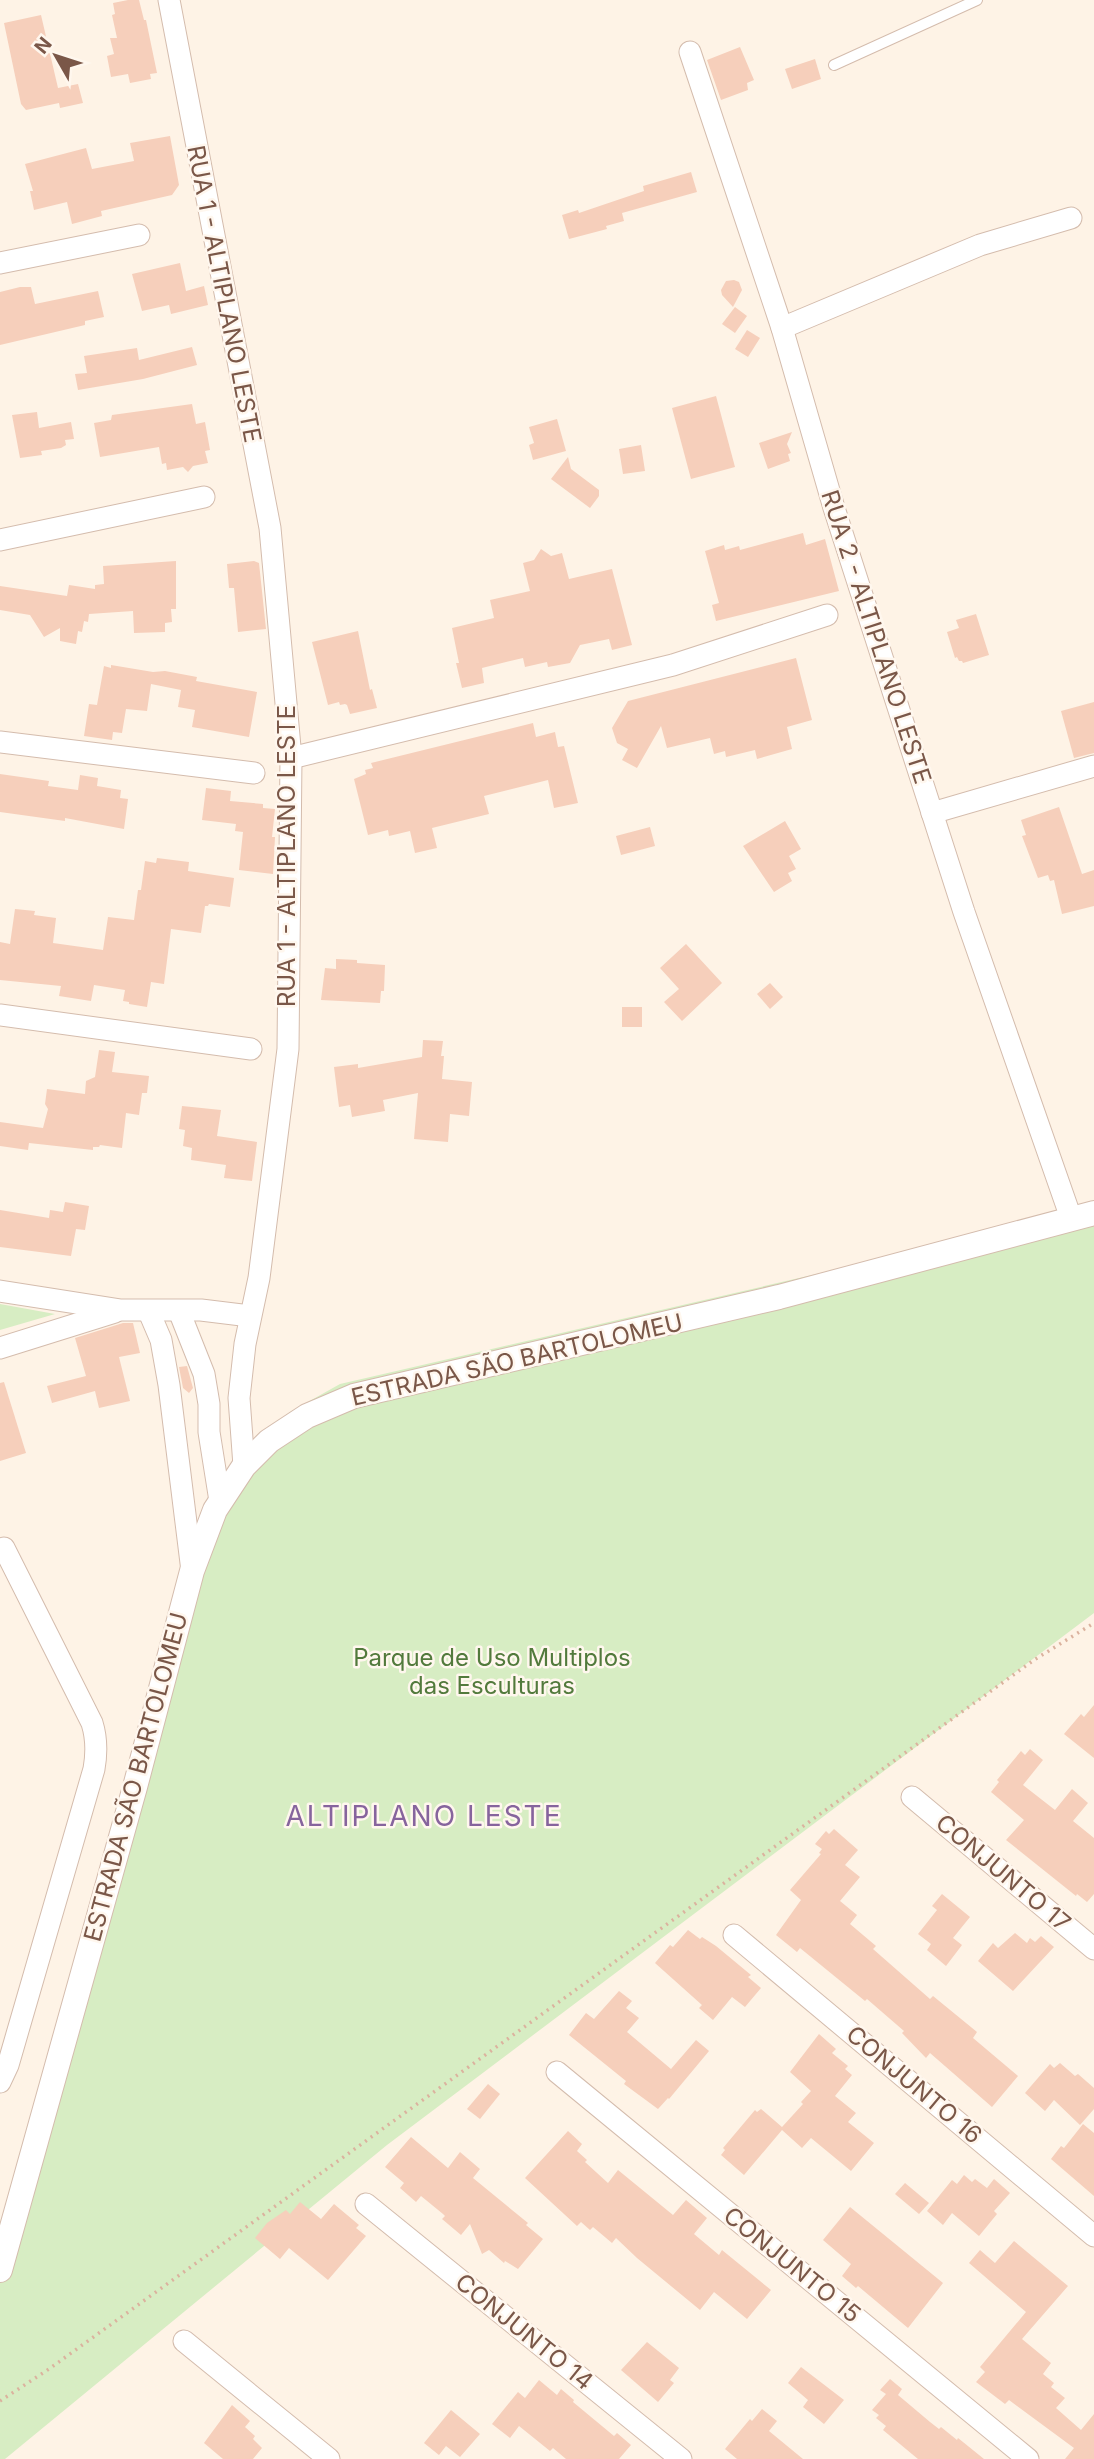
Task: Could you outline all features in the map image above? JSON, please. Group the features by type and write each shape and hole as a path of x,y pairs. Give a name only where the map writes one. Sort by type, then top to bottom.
{"street":[{"name":"RUA 1 - ALTIPLANO LESTE","path":"169,0 270,528 291,758 288,1049 259,1278 250,1316 239,1398 244,1466"},
{"name":"RUA 2 - ALTIPLANO LESTE","path":"690,52 782,328 834,508 964,912 1082,1216"},
{"path":"782,328 979,245 1071,218"},
{"path":"0,263 139,234"},
{"path":"0,540 204,497"},
{"path":"291,758 673,665 827,615"},
{"path":"0,742 254,773"},
{"path":"932,813 1094,766"},
{"path":"0,1015 251,1049"},
{"name":"ESTRADA SÃO BARTOLOMEU","path":"0,2270 192,1571 217,1506 244,1466 288,1428 307,1416 354,1396 779,1297 1082,1216"},
{"path":"0,1291 121,1310 201,1310 250,1316"},
{"path":"0,1348 121,1310"},
{"path":"149,1311 161,1340 192,1571"},
{"path":"179,1311 204,1374 217,1506 184,1502"},
{"path":"173,1435 209,1432"},
{"path":"0,2082 12,2051 97,1752 92,1723 6,1562"},
{"name":"CONJUNTO 17","path":"912,1797 1094,1949"},
{"name":"CONJUNTO 16","path":"734,1935 1094,2236"},
{"name":"CONJUNTO 15","path":"557,2072 1028,2459"},
{"name":"CONJUNTO 14","path":"366,2204 681,2459"},
{"path":"184,2342 329,2459"}],"lane":[{"path":"834,65 977,0"}],"path":[{"path":"0,2401 367,2142 1034,1660 1094,1623"}],"green space":[{"name":"Parque de Uso Multiplos das Esculturas","path":"1094,1210 1094,1613 387,2145 5,2459 0,2459 0,2259 209,1511 261,1435 290,1412 340,1384"},
{"path":"0,1304 55,1314 0,1330"}],"building":[{"path":"139,0 157,73 150,74 151,79 130,83 128,74 111,77 107,56 114,54 110,38 117,38 112,15 115,14 113,3"},
{"path":"41,15 58,88 78,84 83,103 60,108 59,103 26,110 21,104 4,23"},
{"path":"740,47 754,80 747,83 748,90 721,100 707,60"},
{"path":"815,59 821,79 792,89 785,69"},
{"path":"170,136 179,185 172,195 101,211 102,216 72,224 67,202 34,210 30,191 33,191 25,164 86,148 92,169 134,161 130,143"},
{"path":"691,172 697,192 622,213 624,221 606,226 607,229 569,239 562,215 578,210 579,213 644,191 643,186"},
{"path":"180,263 186,291 204,286 208,305 171,314 169,305 142,311 132,274"},
{"path":"726,281 739,282 742,290 733,307 721,290"},
{"path":"31,287 35,304 98,291 104,317 85,321 85,325 0,345 0,292"},
{"path":"735,307 747,316 735,333 722,324"},
{"path":"747,330 760,338 748,357 735,349"},
{"path":"192,347 197,365 143,379 78,390 75,374 87,373 84,356 137,348 139,360"},
{"path":"716,396 735,467 691,479 672,408"},
{"path":"192,404 196,424 205,422 210,450 205,451 208,463 193,466 188,472 183,467 167,470 166,463 162,464 159,447 100,457 94,423 111,420 112,415"},
{"path":"37,412 39,428 71,422 74,439 65,440 66,445 61,448 41,451 42,455 20,458 12,415"},
{"path":"557,419 566,451 533,460 529,445 534,443 529,427"},
{"path":"792,432 787,444 791,453 788,454 790,461 768,469 759,443"},
{"path":"641,445 645,471 623,474 619,449"},
{"path":"568,457 571,469 599,490 599,496 590,508 551,479"},
{"path":"803,533 806,545 825,539 839,591 716,621 712,605 719,603 705,551 724,545 725,550 739,546 740,550"},
{"path":"541,549 551,556 562,553 569,579 612,569 632,645 612,650 609,639 580,645 570,663 548,667 547,662 525,667 523,658 482,668 484,683 462,688 452,628 494,618 490,600 530,591 523,563 534,560"},
{"path":"176,561 176,609 171,609 172,622 165,623 165,632 134,633 133,611 89,614 88,622 84,621 82,632 78,631 76,644 60,641 60,628 44,637 30,615 0,610 0,586 67,596 69,585 95,589 95,585 104,584 103,566"},
{"path":"254,561 259,563 266,629 238,632 234,588 229,588 227,564"},
{"path":"976,614 989,655 963,663 955,658 947,632 959,628 956,620"},
{"path":"358,631 370,690 372,689 377,708 350,714 345,704 340,705 339,702 328,705 312,642"},
{"path":"796,658 812,720 787,727 792,749 757,759 755,750 726,757 725,751 714,754 710,738 667,748 661,726 637,768 622,760 628,749 617,743 612,728 628,701"},
{"path":"111,665 153,672 165,671 197,677 196,681 257,692 249,737 192,727 195,710 178,707 181,690 151,684 147,711 126,709 122,733 113,732 112,740 84,736 89,704 97,705 104,666 111,668"},
{"path":"1094,702 1094,753 1074,758 1061,711"},
{"path":"533,723 536,737 555,732 558,747 564,746 578,803 554,808 548,780 484,796 489,814 432,828 437,848 415,853 410,831 389,836 388,830 368,835 354,779 366,774 365,770 373,768 371,763"},
{"path":"0,774 49,781 48,786 78,790 80,775 98,778 97,786 121,790 120,798 128,799 124,829 65,818 65,821 0,812"},
{"path":"206,788 231,791 230,801 263,804 263,808 275,809 272,837 275,837 273,874 239,870 243,832 235,831 236,824 202,820"},
{"path":"1059,807 1082,874 1094,870 1094,906 1062,914 1054,880 1050,881 1048,875 1038,878 1022,836 1026,835 1021,820"},
{"path":"785,821 801,849 789,856 796,869 788,873 792,881 774,892 743,846"},
{"path":"650,827 655,846 621,855 616,836"},
{"path":"157,858 189,862 188,871 234,878 230,907 209,904 205,906 201,933 171,929 164,984 151,982 147,1007 123,1001 125,990 94,985 91,1001 59,996 61,986 0,980 0,942 10,944 15,909 35,911 34,915 56,918 53,943 103,950 108,917 134,920 145,861 156,863"},
{"path":"686,944 722,983 682,1021 664,1002 679,989 660,968"},
{"path":"336,959 385,965 384,991 381,991 380,1003 321,1000 325,968 336,969"},
{"path":"770,983 783,997 770,1009 757,994"},
{"path":"622,1007 642,1007 642,1027 622,1027"},
{"path":"423,1040 443,1041 442,1079 472,1082 469,1116 450,1114 448,1142 414,1139 418,1093 383,1100 385,1111 352,1117 350,1105 339,1107 334,1067 358,1064 358,1068 422,1057"},
{"path":"99,1050 115,1052 112,1072 149,1076 147,1093 142,1093 139,1115 126,1113 122,1148 100,1145 93,1147 93,1150 29,1143 28,1150 0,1146 0,1122 43,1128 48,1109 45,1104 47,1089 85,1094 86,1081 95,1077"},
{"path":"182,1106 221,1110 217,1136 257,1142 252,1181 224,1178 226,1165 191,1160 192,1148 183,1146 185,1130 179,1129"},
{"path":"65,1202 89,1206 85,1230 76,1229 71,1256 0,1247 0,1210 49,1218 50,1210 63,1212"},
{"path":"123,1323 133,1323 140,1353 119,1357 130,1401 99,1408 95,1391 52,1403 47,1386 86,1376 75,1338"},
{"path":"187,1366 193,1388 189,1393 183,1388 179,1367"},
{"path":"4,1382 26,1453 0,1461 0,1383"},
{"path":"1094,1705 1094,1758 1064,1734 1081,1714 1084,1717"},
{"path":"1030,1749 1043,1760 1023,1785 1055,1810 1072,1789 1088,1803 1073,1821 1094,1838 1094,1894 1087,1902 1006,1840 1024,1820 991,1792 999,1782 997,1780 1021,1751 1025,1755"},
{"path":"834,1829 858,1850 845,1865 860,1877 840,1901 857,1915 850,1924 876,1946 873,1949 930,1999 933,1996 977,2032 973,2038 1018,2076 992,2107 930,2053 926,2058 902,2033 904,2031 867,1999 865,2001 800,1948 797,1952 776,1935 801,1900 790,1890 821,1854 819,1853 822,1849 815,1844 826,1831 829,1834"},
{"path":"942,1894 970,1917 953,1938 962,1945 946,1966 927,1950 931,1944 918,1934 937,1910 932,1906"},
{"path":"688,1930 716,1946 751,1975 748,1977 761,1988 745,2007 732,1997 713,2020 699,2008 702,2005 655,1963 670,1945 673,1947"},
{"path":"1015,1933 1027,1943 1030,1938 1035,1942 1041,1936 1054,1947 1013,1991 978,1961 993,1943 998,1948"},
{"path":"619,1991 632,2001 626,2008 639,2018 627,2032 671,2069 696,2040 709,2051 658,2109 624,2084 626,2081 569,2035 586,2013 594,2019"},
{"path":"819,2034 836,2049 832,2053 848,2066 845,2069 852,2075 835,2096 856,2113 848,2122 874,2143 851,2171 811,2138 802,2148 782,2130 744,2175 721,2155 725,2150 723,2148 755,2110 757,2112 761,2109 782,2127 803,2104 801,2102 811,2091 790,2072"},
{"path":"1060,2063 1094,2088 1094,2109 1080,2125 1054,2100 1045,2111 1025,2093 1050,2064 1054,2068"},
{"path":"488,2084 500,2094 480,2119 467,2109"},
{"path":"1083,2124 1094,2133 1094,2196 1051,2159 1061,2146 1064,2148"},
{"path":"568,2131 582,2144 577,2151 587,2160 585,2162 608,2183 618,2170 673,2215 686,2200 707,2218 694,2234 719,2255 722,2250 771,2290 747,2319 714,2292 700,2310 616,2238 612,2243 593,2227 590,2230 581,2222 577,2226 525,2178"},
{"path":"411,2137 448,2168 460,2152 480,2169 473,2178 528,2223 526,2225 543,2239 518,2269 505,2261 504,2263 489,2250 482,2254 470,2224 461,2235 442,2219 445,2216 443,2214 421,2196 416,2202 400,2188 404,2183 385,2167"},
{"path":"964,2175 972,2182 975,2179 987,2188 994,2179 1010,2193 994,2211 997,2214 979,2236 952,2213 943,2225 927,2211 952,2180 957,2184"},
{"path":"905,2183 929,2203 919,2214 895,2194"},
{"path":"300,2202 321,2219 334,2204 359,2225 356,2228 366,2236 328,2280 289,2248 280,2259 255,2238 267,2223 286,2210 290,2214"},
{"path":"850,2207 943,2283 908,2328 842,2276 851,2264 823,2240"},
{"path":"1014,2241 1068,2286 1022,2339 1051,2363 1043,2374 1054,2383 1051,2387 1065,2398 1056,2408 1081,2430 1094,2414 1094,2459 1065,2459 1074,2448 1009,2400 1005,2404 976,2382 985,2372 980,2367 1026,2312 969,2263 980,2250 995,2263"},
{"path":"647,2342 679,2368 670,2380 674,2383 658,2402 621,2370"},
{"path":"801,2367 844,2400 824,2424 803,2407 808,2400 788,2383"},
{"path":"890,2379 902,2389 898,2395 939,2429 941,2427 957,2440 958,2438 984,2459 918,2459 883,2430 886,2426 876,2418 879,2415 872,2410 886,2394 880,2390"},
{"path":"539,2380 557,2395 561,2389 614,2436 617,2433 631,2445 619,2459 566,2459 553,2448 550,2451 519,2426 510,2438 492,2424 518,2392 525,2398"},
{"path":"232,2405 250,2421 245,2427 255,2436 253,2439 262,2448 253,2459 223,2459 204,2443"},
{"path":"762,2409 777,2421 769,2431 803,2459 737,2459 725,2449"},
{"path":"451,2410 480,2434 460,2457 446,2446 439,2455 424,2443"}],"district":[{"name":"ALTIPLANO LESTE","path":"424,1816"}]}
